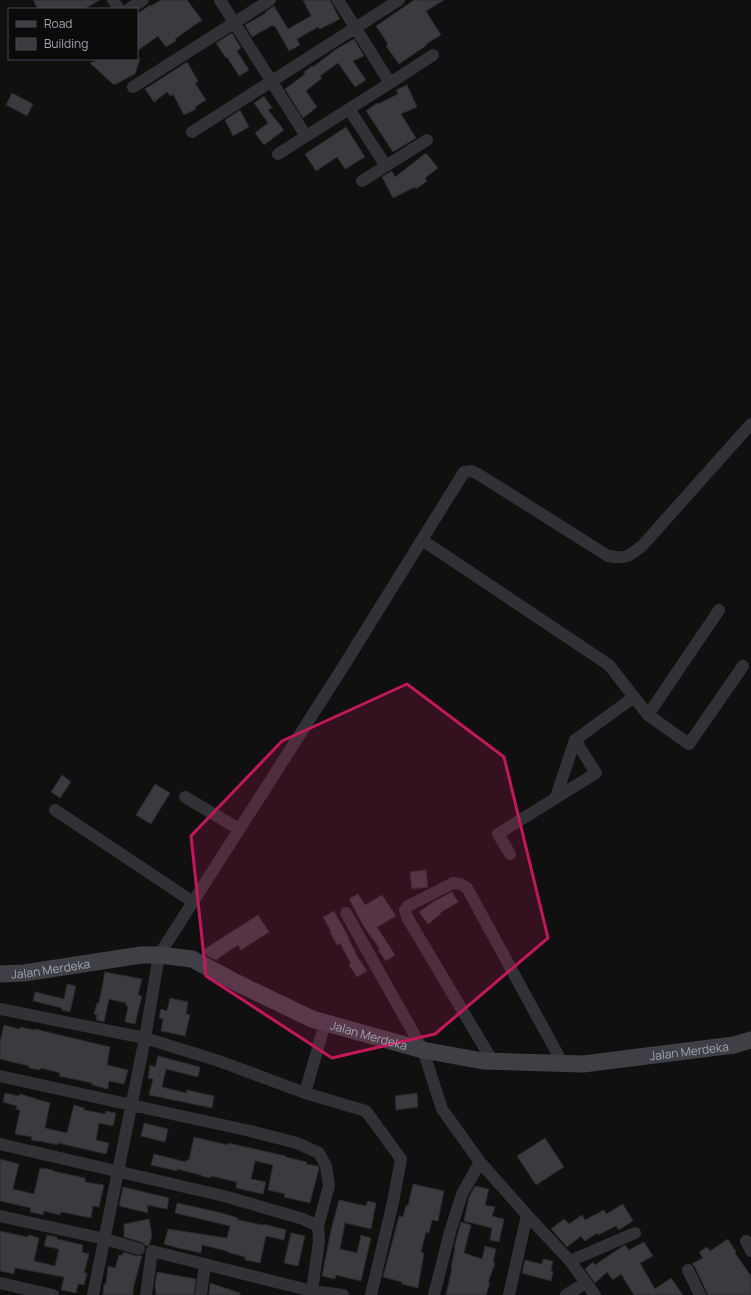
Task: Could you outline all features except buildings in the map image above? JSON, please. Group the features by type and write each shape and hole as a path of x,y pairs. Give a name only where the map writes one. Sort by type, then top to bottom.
{"street":[{"path":"131,8 143,0"},
{"path":"220,0 306,136"},
{"path":"133,86 270,0"},
{"path":"338,0 390,83"},
{"path":"192,132 399,0"},
{"path":"278,154 433,55"},
{"path":"349,109 386,166"},
{"path":"362,181 427,140"},
{"path":"93,1295 145,1038 159,955 343,667 464,472 471,471 478,474 608,556 621,558 630,555 642,546 751,424"},
{"path":"422,540 609,665 648,715 689,744 743,666"},
{"path":"648,715 718,610"},
{"path":"556,797 575,740 634,697"},
{"path":"510,854 498,834 596,772 575,740"},
{"path":"185,797 240,829"},
{"path":"55,810 193,902"},
{"path":"493,1062 407,917 405,910 408,906 453,883 460,884 467,888 563,1064"},
{"path":"346,913 423,1050 442,1109 480,1162 570,1261 595,1295"},
{"name":"Jalan Merdeka","path":"0,974 24,973 141,955 159,955 192,959 305,1016 325,1023 423,1050 493,1062 583,1064 734,1044 751,1040"},
{"path":"0,1009 145,1038 219,1061 305,1093 366,1110 401,1159 393,1202 371,1295"},
{"path":"305,1093 325,1023"},
{"path":"0,1076 250,1131 297,1143 319,1152 326,1166 329,1186 318,1226 319,1241 312,1291"},
{"path":"0,1144 118,1170 224,1196 303,1219 318,1226"},
{"path":"434,1295 450,1232 462,1194 480,1162"},
{"path":"509,1295 527,1215"},
{"path":"0,1216 105,1239 140,1249"},
{"path":"570,1261 635,1233"},
{"path":"146,1295 152,1251 312,1291 343,1295"},
{"path":"201,1295 205,1264"},
{"path":"688,1270 700,1295"},
{"path":"0,1283 53,1295"},
{"path":"566,1295 586,1283"}],"highlighted area":[{"path":"407,684 504,757 548,938 435,1034 332,1058 206,976 191,836 282,741"}]}
